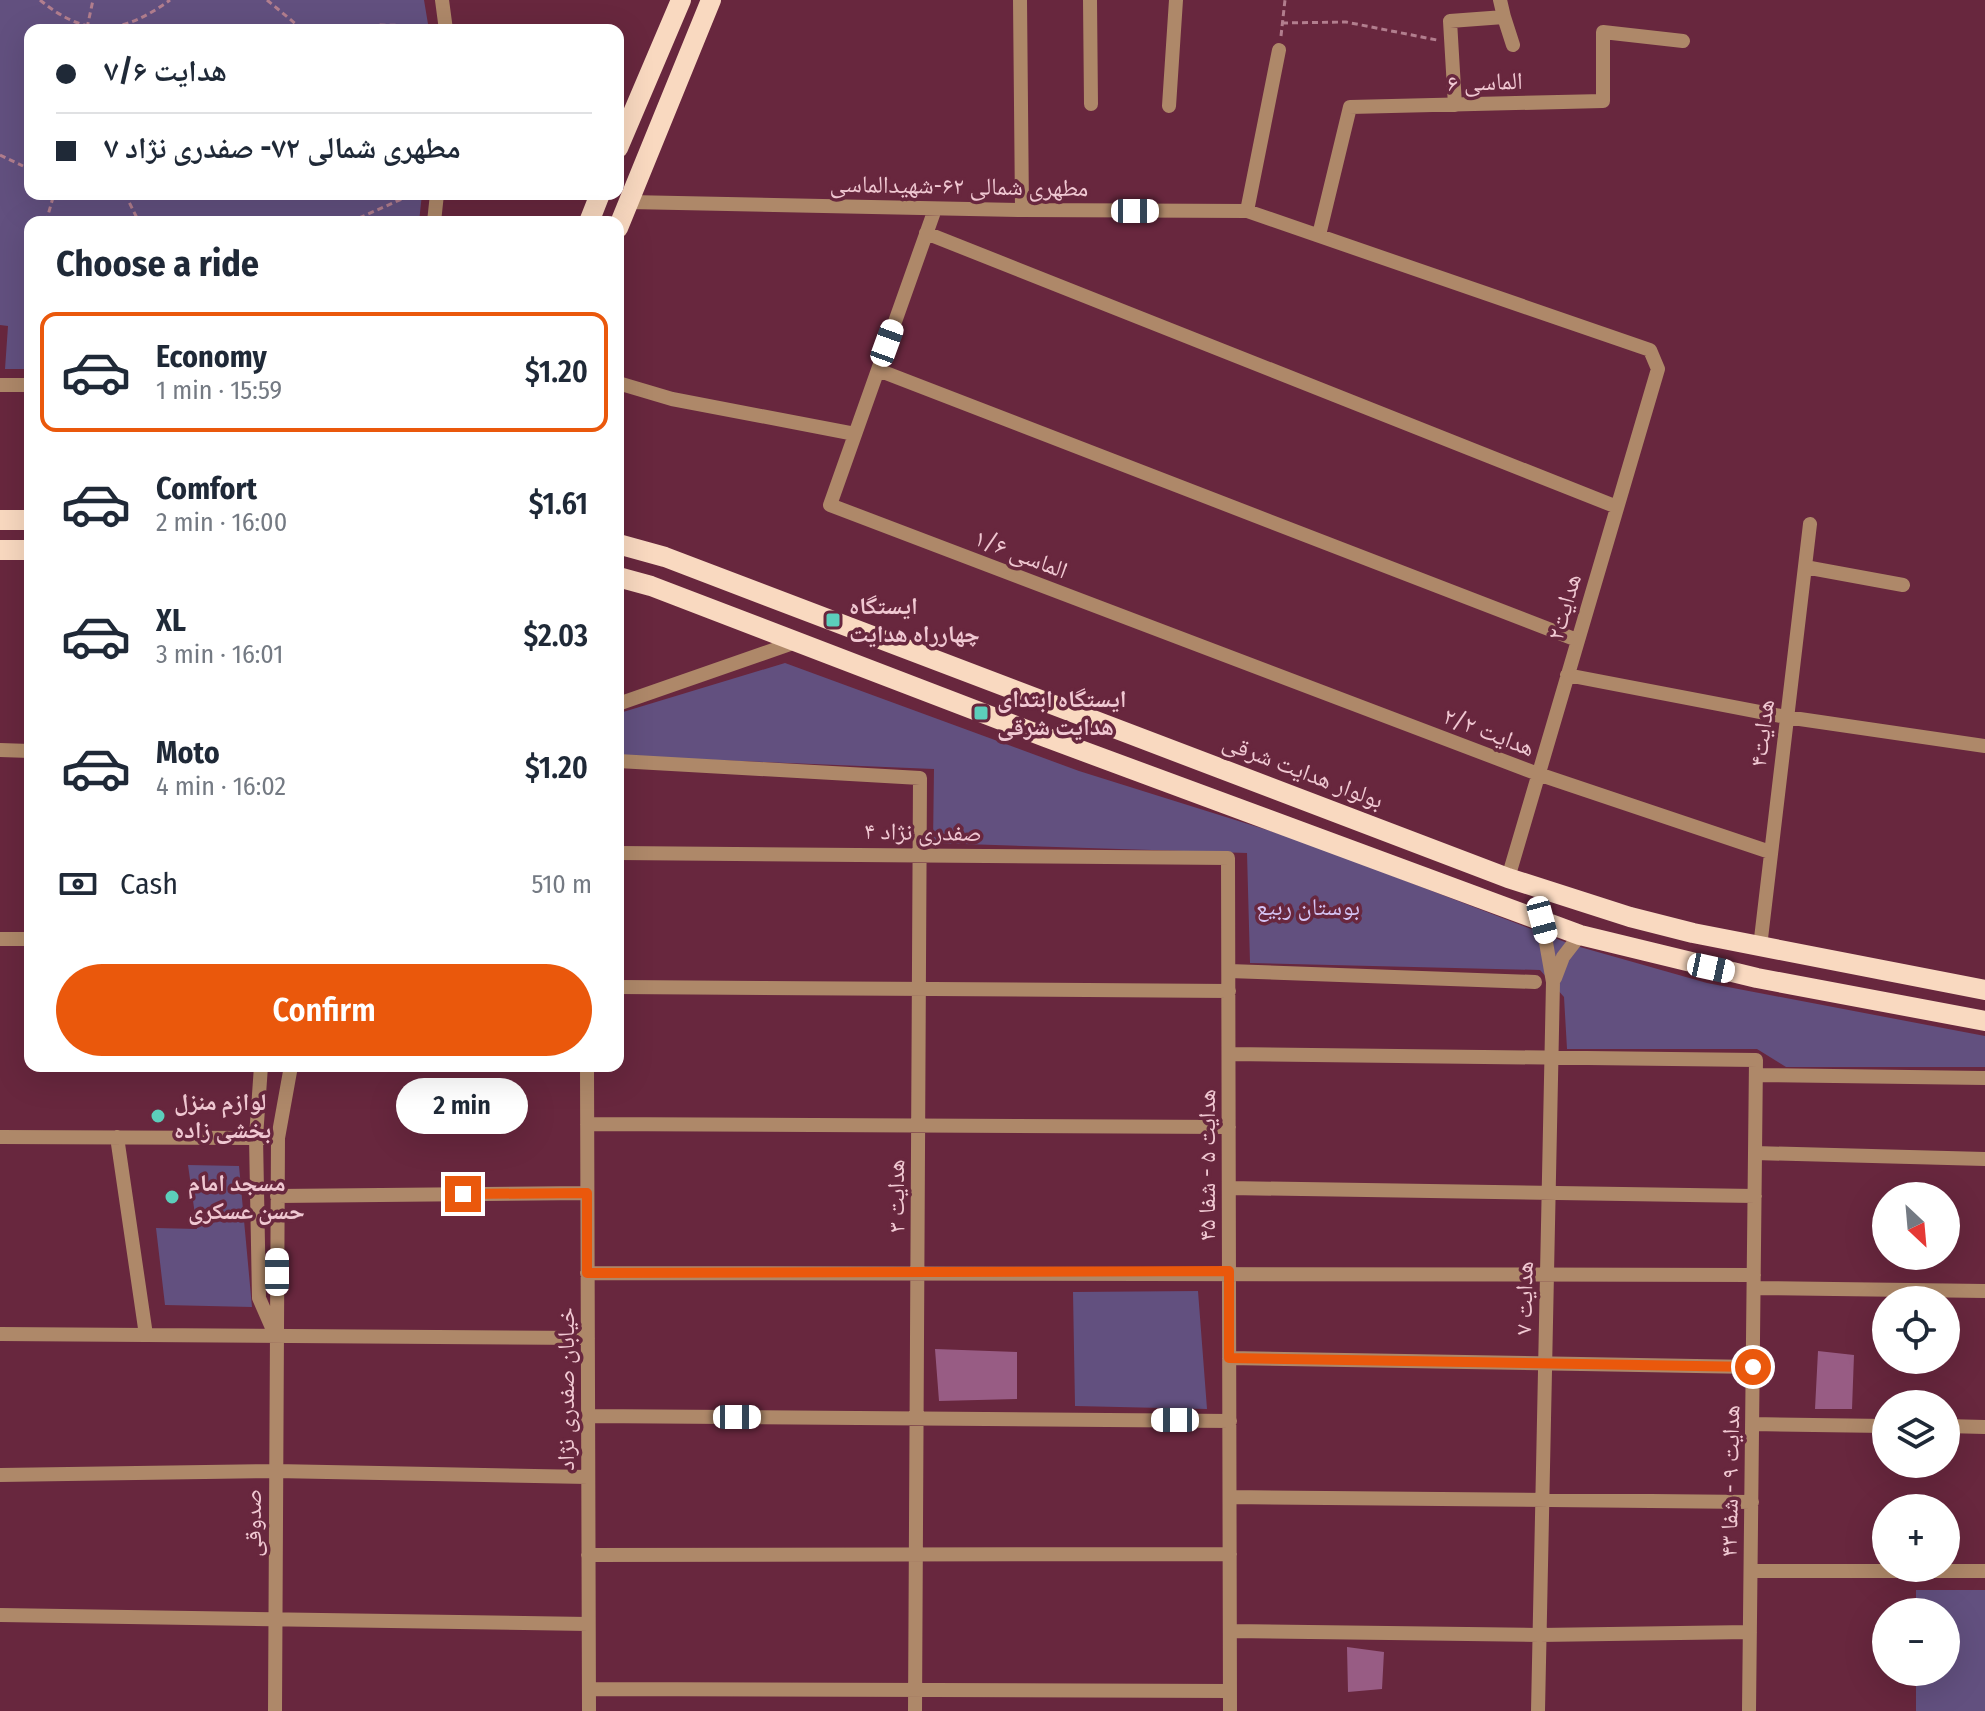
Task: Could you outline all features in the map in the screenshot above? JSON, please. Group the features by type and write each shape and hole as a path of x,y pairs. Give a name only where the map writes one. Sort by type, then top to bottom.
{"main road":[{"path":"624,114 681,0"},
{"path":"623,216 711,0"},
{"path":"0,520 24,520"},
{"name":"بولوار هدایت شرقی","path":"624,546 665,557 1042,698 1508,878 1630,917 1760,947 1985,990"},
{"path":"0,550 24,550"},
{"path":"624,579 799,641 1045,737 1580,935 1688,963 1985,1021"},
{"path":"1878,1001 1884,971"}],"street":[{"path":"442,0 445,24"},
{"path":"1020,0 1022,210"},
{"path":"1090,0 1091,104"},
{"path":"1169,106 1176,0"},
{"path":"1500,0 1513,45"},
{"path":"1455,105 1450,21 1504,17"},
{"name":"الماسی ۶","path":"1319,235 1350,107 1603,101 1603,32 1683,41"},
{"path":"1247,211 1279,50"},
{"name":"مطهری شمالی ۶۲-شهیدالماسی","path":"629,202 935,209 1247,211 1650,350"},
{"path":"624,385 672,399 855,434 935,209"},
{"path":"926,233 1617,507"},
{"name":"هدایت۲","path":"1508,878 1658,369 1650,350"},
{"path":"878,370 1577,640"},
{"path":"0,385 24,385"},
{"name":"الماسی ۱/۶","path":"855,434 830,505 1196,644"},
{"name":"هدایت۴","path":"1760,947 1810,524"},
{"path":"1805,567 1903,585"},
{"path":"624,702 799,641"},
{"name":"هدایت ۲/۲","path":"1196,644 1538,774 1770,852"},
{"path":"1567,675 1786,717 1985,746"},
{"path":"0,750 24,751"},
{"name":"هدایت ۳","path":"624,761 920,778 915,1711"},
{"name":"صفدری نژاد ۴","path":"624,853 1228,858"},
{"name":"هدایت ۵ - شفا ۴۵","path":"1228,858 1230,1711"},
{"name":"هدایت ۷","path":"1538,1711 1553,982 1542,920"},
{"name":"هدایت ۷","path":"1553,982 1563,957 1580,935"},
{"path":"0,939 24,939"},
{"path":"1229,971 1535,982"},
{"path":"624,987 1229,991"},
{"path":"1229,1054 1550,1059 1985,1078"},
{"name":"هدایت ۹ - شفا ۴۳","path":"1749,1711 1756,1068"},
{"path":"261,1072 256,1137 259,1298 276,1335"},
{"name":"صدوقی","path":"275,1711 278,1138 290,1072"},
{"name":"خیابان صفدری نژاد","path":"587,1072 589,1711"},
{"path":"587,1124 1229,1127"},
{"path":"0,1137 278,1138"},
{"path":"117,1137 146,1335"},
{"path":"1755,1153 1985,1159"},
{"path":"1229,1188 1755,1196"},
{"path":"277,1196 587,1193"},
{"path":"587,1273 1229,1271 1546,1275 1985,1291"},
{"path":"0,1334 588,1338"},
{"path":"1229,1358 1753,1367"},
{"path":"588,1416 1230,1421"},
{"path":"1752,1424 1872,1426"},
{"path":"1960,1426 1985,1427"},
{"path":"0,1475 275,1471 588,1477"},
{"path":"1230,1497 1752,1502"},
{"path":"588,1555 915,1557 1230,1554"},
{"path":"1751,1571 1985,1571"},
{"path":"0,1615 588,1624"},
{"path":"1230,1631 1539,1635 1750,1632"},
{"path":"589,1689 1230,1691"}],"path":[{"path":"40,0 62,18 76,24"},
{"path":"88,24 93,0"},
{"path":"121,24 151,14 170,0"},
{"path":"267,0 296,24"},
{"path":"1285,0 1282,23 1346,22 1427,40 1451,41"},
{"path":"0,155 23,166"},
{"path":"364,216 400,200"}],"green space":[{"path":"0,0 424,0 428,24 24,24 24,200 421,200 420,216 24,216 24,369 5,369 8,326 0,325"},
{"name":"بوستان ربیع","path":"785,663 1079,771 1299,840 1573,945 1707,983 1985,1036 1985,1067 1786,1067 1757,1049 1567,1049 1564,997 1540,970 1250,963 1247,853 933,843 934,769 624,756 624,712"},
{"path":"188,1165 239,1166 252,1307 165,1305 156,1228 197,1229"},
{"path":"1198,1291 1207,1409 1075,1406 1073,1292"},
{"path":"1916,1590 1985,1590 1985,1711 1916,1711 1916,1686 1960,1686 1960,1598 1916,1598"}],"building":[{"path":"935,1349 1017,1352 1017,1399 939,1401"},
{"path":"1818,1351 1854,1355 1852,1409 1815,1409"},
{"path":"1347,1647 1384,1652 1382,1689 1348,1692"}],"place":[{"name":"ایستگاه چهارراه هدایت","path":"833,620"},
{"name":"ایستگاه ابتدای هدایت شرقی","path":"981,713"},
{"name":"لوازم منزل بخشی زاده","path":"158,1116"},
{"name":"مسجد امام حسن عسکری","path":"172,1197"}],"route":[{"path":"463,1194 587,1193 587,1273 1229,1271 1229,1358 1753,1367"}]}
